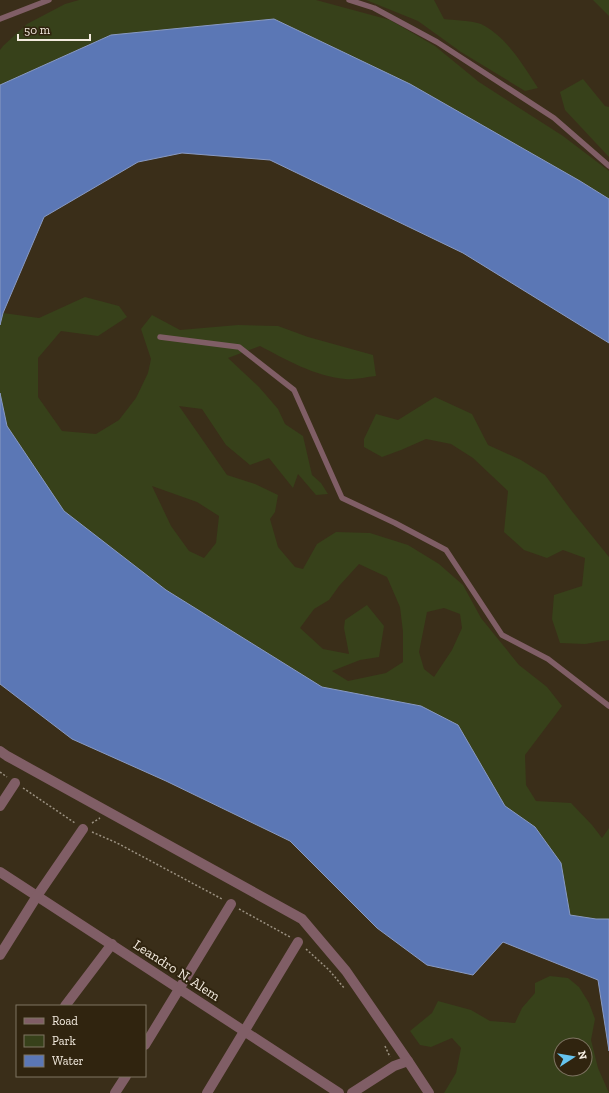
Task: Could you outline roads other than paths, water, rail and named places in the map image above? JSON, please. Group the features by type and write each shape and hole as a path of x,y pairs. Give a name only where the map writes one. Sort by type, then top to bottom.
{"street":[{"path":"0,751 302,919 346,970 428,1093"},
{"path":"0,806 14,783"},
{"path":"0,955 37,896 83,829"},
{"name":"Leandro N. Alem","path":"0,872 339,1093"},
{"path":"146,1043 231,904"},
{"path":"207,1093 298,942"},
{"path":"66,1005 112,944"},
{"path":"352,1093 394,1066 408,1061"},
{"path":"115,1093 125,1077"}],"lane":[{"path":"0,19 48,0"},
{"path":"349,0 374,8 437,42 554,118 609,166"},
{"path":"160,337 239,348 294,390 342,498 396,523 446,550 502,635 548,659 609,706"}],"water":[{"path":"274,19 410,84 609,199 609,343 463,253 270,160 182,153 138,162 44,217 3,313 0,325 0,85 111,35"},
{"path":"0,393 7,426 64,511 166,590 322,687 421,706 458,725 505,806 535,827 561,863 570,915 596,919 609,919 609,1051 598,980 503,942 473,975 427,965 377,928 290,841 166,781 72,739 0,684"}]}
